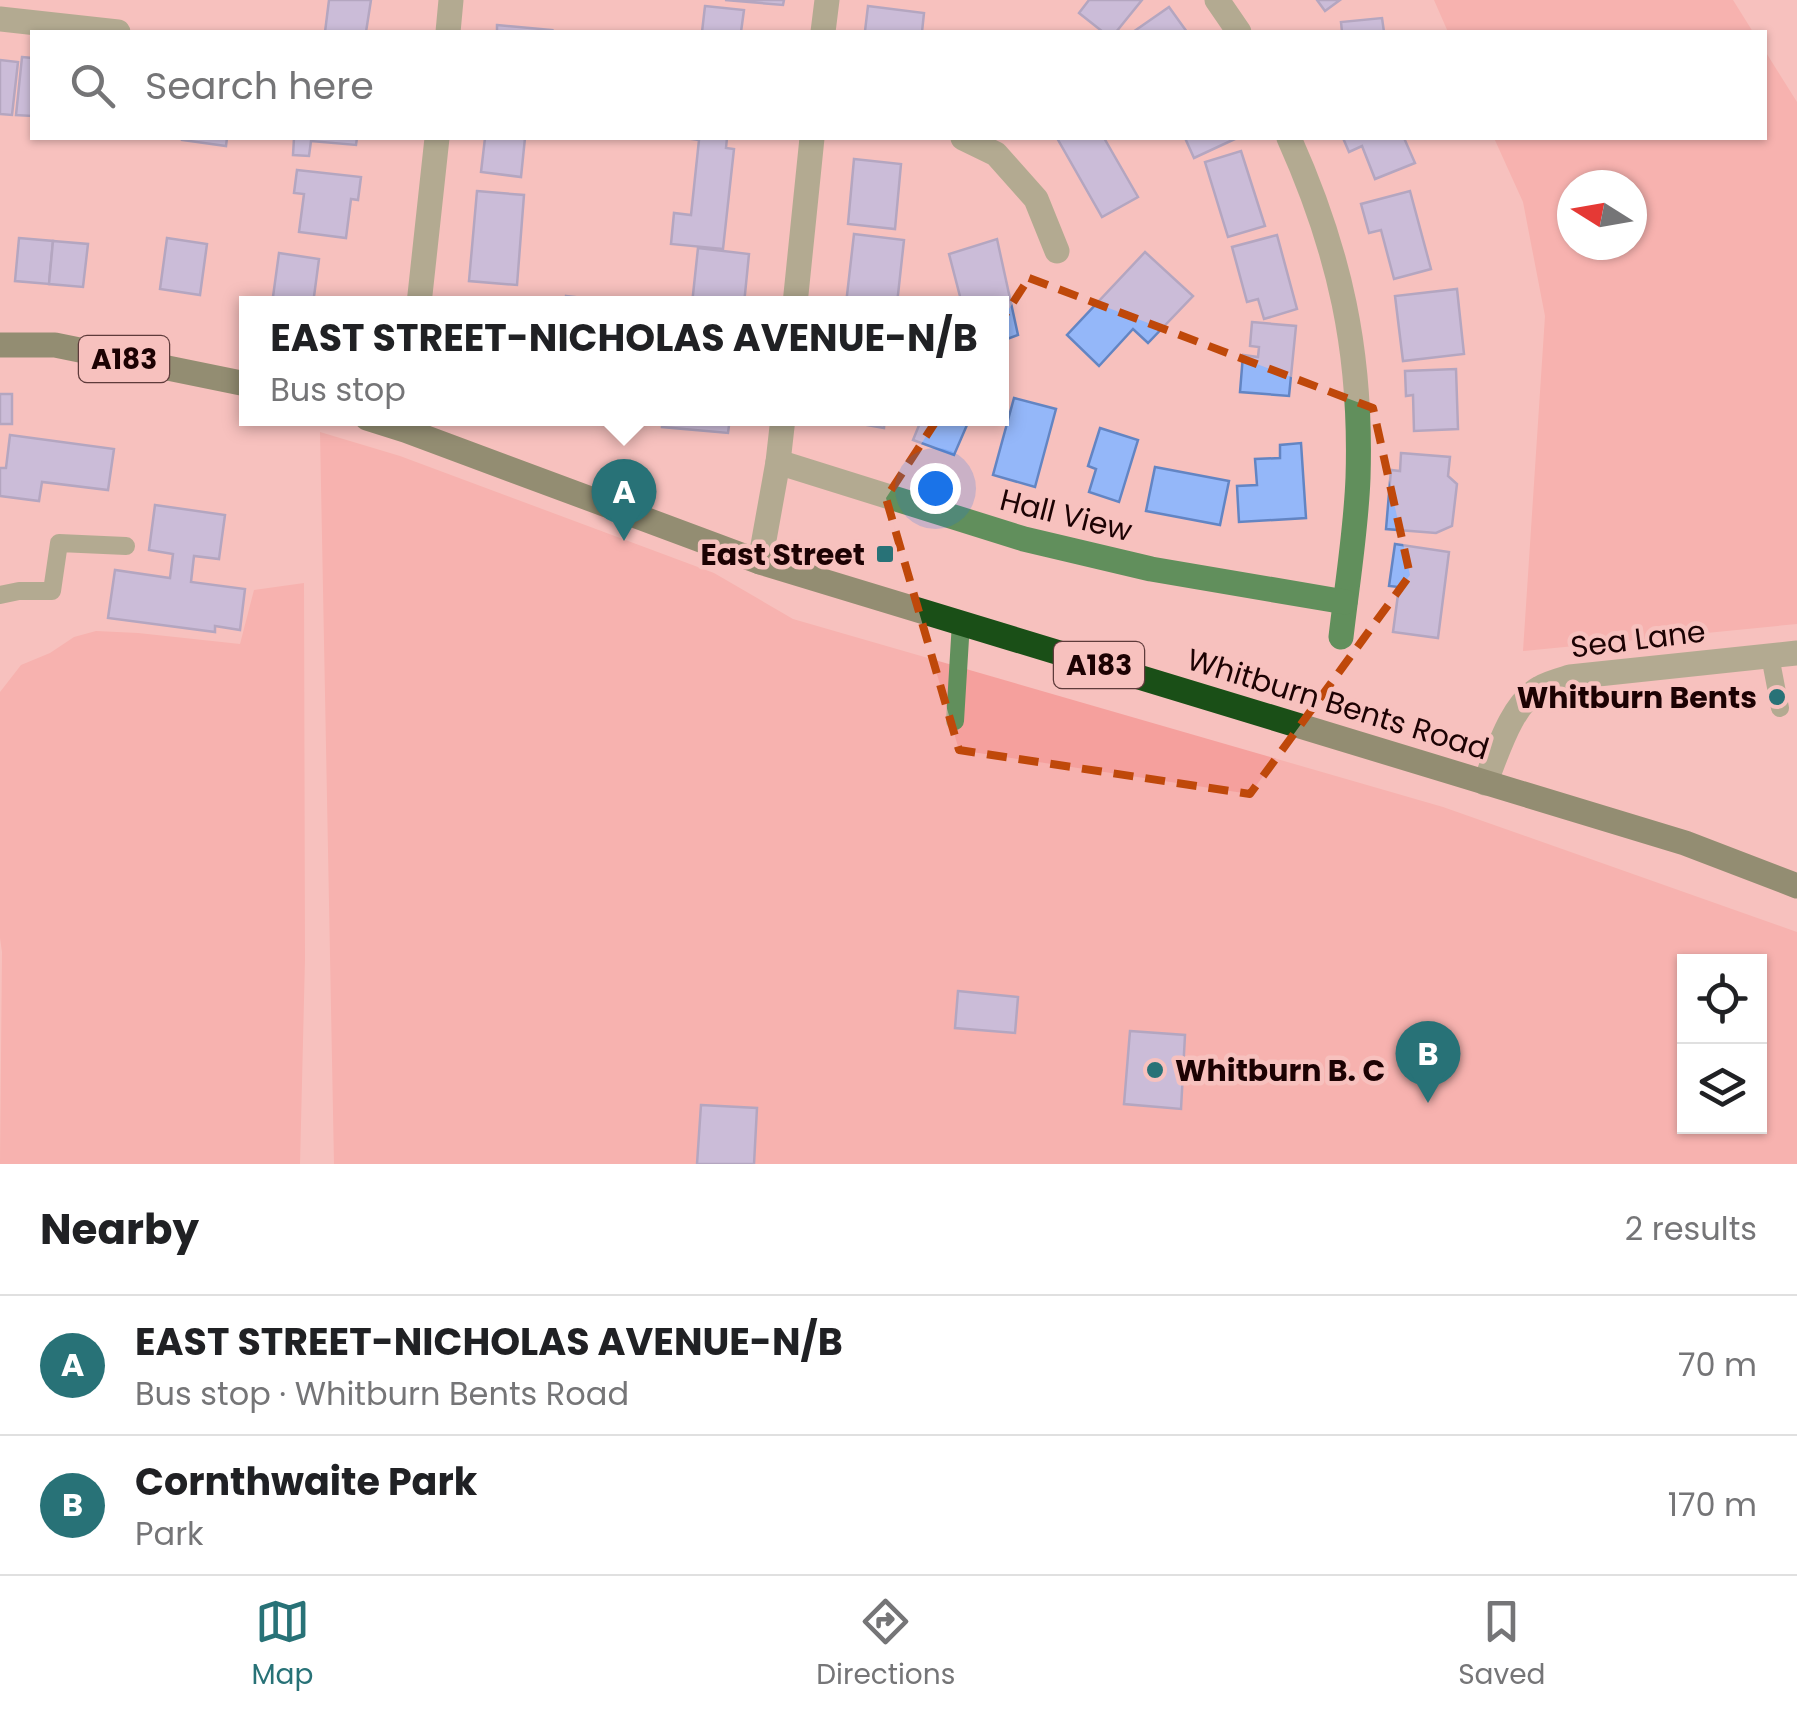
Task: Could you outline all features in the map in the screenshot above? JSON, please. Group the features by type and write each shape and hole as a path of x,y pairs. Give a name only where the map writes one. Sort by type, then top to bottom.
{"main road":[{"name":"A183","path":"0,345 55,345 239,383"},
{"name":"Whitburn Bents Road","path":"411,426 760,562 1685,843 1797,886"}],"street":[{"path":"448,30 452,0"},
{"path":"823,30 827,0"},
{"path":"1216,0 1237,30"},
{"path":"0,19 100,30"},
{"path":"420,296 437,140"},
{"path":"796,296 812,140"},
{"path":"966,140 996,154 1036,198 1057,251"},
{"path":"1290,140 1309,182 1337,267 1354,356 1358,481 1341,638"},
{"path":"760,562 782,426"},
{"name":"Hall View","path":"778,462 1024,539 1151,569 1345,602"},
{"name":"Sea Lane","path":"1485,783 1520,705 1538,688 1570,677 1797,654"}],"lane":[{"path":"0,595 19,590 52,591 58,543 126,546"},
{"path":"955,721 961,622"},
{"path":"1770,656 1788,708 1797,718"}],"highlighted area":[{"path":"1029,278 1373,408 1410,575 1250,794 959,750 886,498"}],"shaded area":[{"path":"1434,0 1733,0 1752,30 1447,30"},
{"path":"1767,54 1797,102 1797,624 1523,651 1545,316 1523,202 1495,140 1767,140"},
{"path":"320,432 400,456 714,573 793,619 1443,807 1797,932 1797,1164 334,1164"},
{"path":"304,583 305,959 300,1164 0,1164 0,692 21,665 74,637 96,631 240,644 254,590"}],"building":[{"path":"329,0 371,0 366,30 325,30"},
{"path":"725,0 784,0 783,5"},
{"path":"1089,0 1142,0 1118,30 1100,30 1079,13"},
{"path":"1317,0 1340,0 1325,11"},
{"path":"705,6 744,10 741,30 702,30"},
{"path":"868,6 924,13 922,30 865,30"},
{"path":"1169,7 1186,30 1136,30"},
{"path":"1382,18 1384,30 1342,30 1341,22"},
{"path":"497,25 552,30 497,30"},
{"path":"22,57 30,58 30,116 16,115"},
{"path":"0,60 18,62 12,115 0,114"},
{"path":"182,140 227,140 226,146"},
{"path":"294,140 357,140 356,145 311,141 309,156 293,155"},
{"path":"485,140 525,140 521,177 481,172"},
{"path":"699,140 727,140 726,148 734,149 723,249 671,244 674,213 691,215"},
{"path":"1058,140 1105,140 1138,197 1102,217"},
{"path":"1186,140 1233,140 1194,158"},
{"path":"1344,140 1405,140 1415,163 1375,179 1362,146 1349,152"},
{"path":"1241,151 1265,226 1228,237 1205,162"},
{"path":"854,159 901,164 895,229 848,224"},
{"path":"297,170 361,177 358,200 351,199 346,238 299,232 304,194 294,193"},
{"path":"477,191 524,195 517,285 469,281"},
{"path":"1410,191 1431,269 1394,279 1381,230 1369,233 1361,204"},
{"path":"854,234 904,240 898,296 847,296"},
{"path":"1277,235 1297,309 1264,319 1258,299 1247,302 1232,247"},
{"path":"19,238 53,241 49,284 15,281"},
{"path":"167,238 207,244 200,295 160,289"},
{"path":"997,239 1018,335 1009,338 1009,296 960,296 949,254"},
{"path":"53,241 88,244 83,287 49,284"},
{"path":"698,248 749,254 745,296 693,296"},
{"path":"1145,252 1193,296 1148,343 1133,329 1099,366 1067,335"},
{"path":"279,253 319,259 314,296 273,296"},
{"path":"1457,289 1464,354 1403,361 1395,296"},
{"path":"1252,322 1296,326 1289,396 1240,392 1243,355 1258,357 1259,347 1250,346"},
{"path":"1456,369 1458,429 1414,431 1413,395 1406,396 1405,371"},
{"path":"0,394 12,394 12,424 0,424"},
{"path":"1014,398 1056,409 1035,487 993,475"},
{"path":"662,426 729,426 728,433"},
{"path":"919,426 967,426 954,455 913,440"},
{"path":"1100,428 1138,440 1119,502 1089,492 1096,469 1088,466"},
{"path":"10,435 114,449 108,490 42,482 39,501 0,496 0,468 6,468"},
{"path":"1301,443 1306,518 1239,522 1237,486 1257,485 1255,459 1280,458 1280,445"},
{"path":"1401,453 1450,457 1448,476 1457,484 1452,526 1436,533 1386,529 1391,470 1400,471"},
{"path":"1155,467 1229,481 1220,525 1146,511"},
{"path":"155,505 225,515 219,559 194,556 191,582 245,589 240,630 215,626 215,632 108,618 115,570 170,578 173,554 149,550"},
{"path":"1395,544 1449,552 1438,638 1393,632 1399,587 1389,586"},
{"path":"958,991 1018,997 1015,1033 955,1028"},
{"name":"Whitburn B. C","path":"1130,1031 1185,1035 1181,1109 1124,1104"},
{"path":"701,1105 757,1108 754,1164 697,1164"}],"place":[{"name":"EAST STREET-NICHOLAS AVENUE-N/B","path":"624,541"},
{"name":"East Street","path":"885,554"},
{"name":"Whitburn Bents","path":"1777,697"},
{"name":"Whitburn B. C","path":"1155,1070"},
{"name":"Cornthwaite Park","path":"1428,1103"}]}
